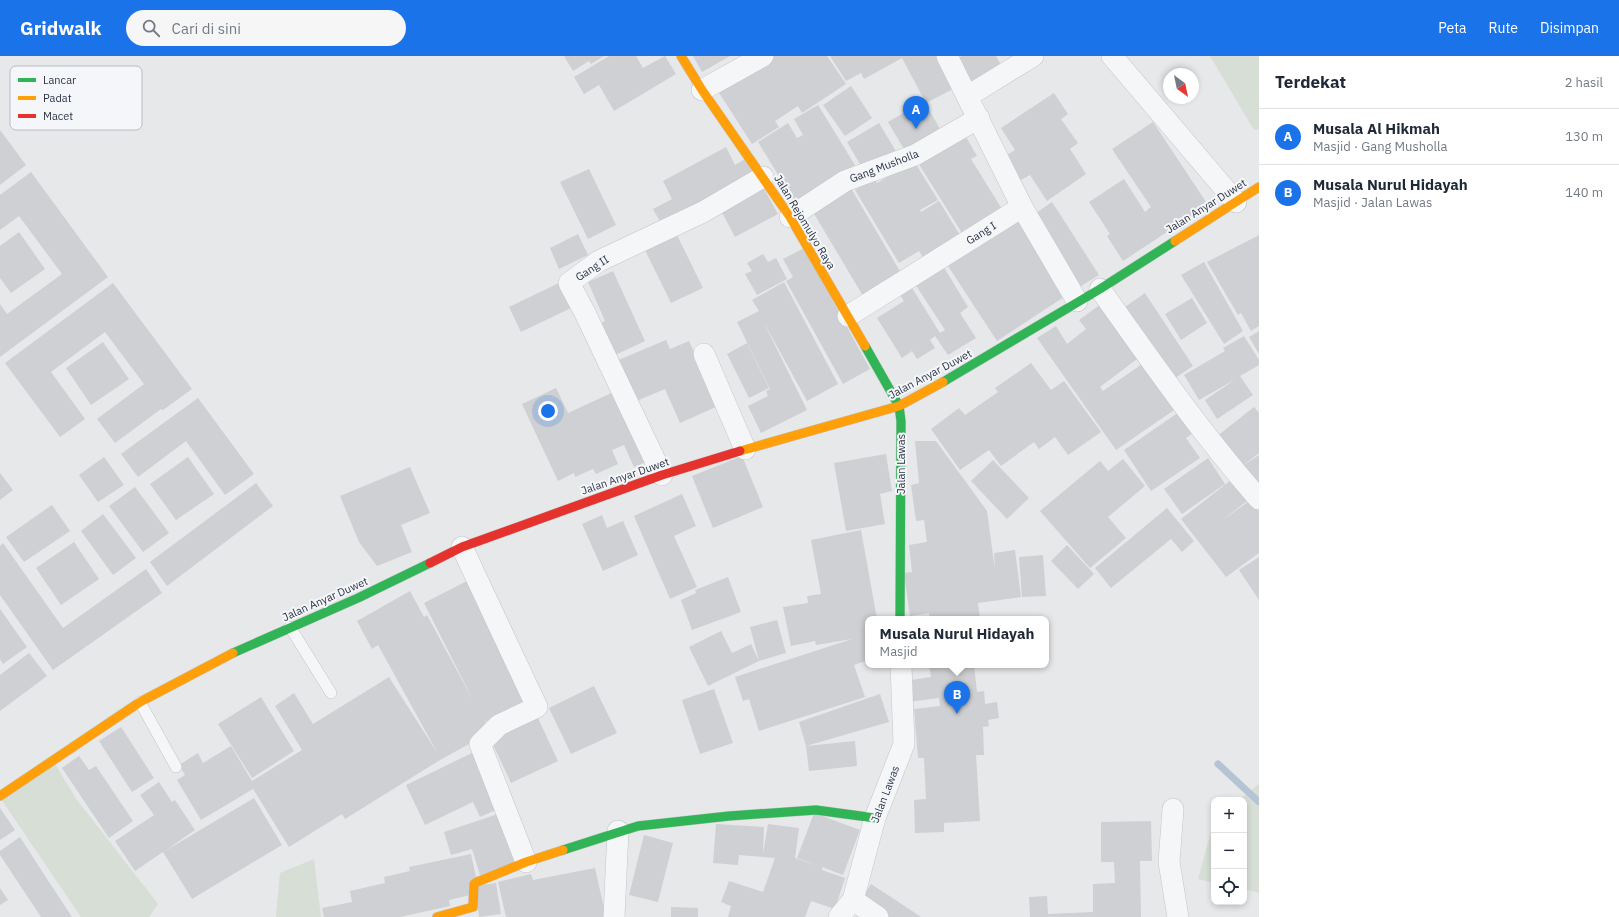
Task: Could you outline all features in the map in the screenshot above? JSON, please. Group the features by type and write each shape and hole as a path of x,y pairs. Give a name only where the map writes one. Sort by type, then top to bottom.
{"street":[{"name":"Jalan Rejomulyo Raya","path":"681,56 702,90 790,217 899,406"},
{"path":"702,90 763,56"},
{"path":"947,56 1022,207 1077,301"},
{"path":"968,96 1033,56"},
{"path":"1112,56 1236,202"},
{"name":"Gang Musholla","path":"790,217 845,182 910,158 979,118"},
{"name":"Gang II","path":"662,475 585,313 569,283 598,261 703,212 763,177"},
{"name":"Jalan Anyar Duwet","path":"0,796 140,702 214,662 358,598 462,547 662,475 806,430 899,406 973,365 1077,301 1100,289 1259,187"},
{"name":"Gang I","path":"848,316 1022,207"},
{"path":"1100,289 1170,388 1259,499"},
{"path":"704,354 745,449"},
{"name":"Jalan Lawas","path":"899,406 901,421 900,616"},
{"path":"462,547 537,707 499,725 480,744 526,862"},
{"name":"Jalan Lawas","path":"839,917 853,900 874,818 904,744 901,668"},
{"path":"1173,809 1169,862 1178,917"},
{"path":"437,917 473,907 474,884 526,862 572,848 618,831 638,826 684,820 816,810 874,818"},
{"path":"614,917 618,831"},
{"path":"853,900 878,917"}],"lane":[{"path":"290,627 331,693"},
{"path":"140,702 176,767"}],"shaded area":[{"path":"1210,56 1259,56 1259,129 1254,130"},
{"path":"55,764 77,800 158,904 149,917 81,917 1,799"},
{"path":"1259,784 1259,893 1247,890 1247,797 1243,797"},
{"path":"1211,832 1211,882 1198,879"},
{"path":"314,859 321,917 276,917 280,873"}],"building":[{"path":"564,56 604,56 591,64 589,61 573,71"},
{"path":"609,56 636,56 643,68 665,56 676,74 614,111 599,85 584,94 574,77"},
{"path":"693,56 730,56 702,72"},
{"path":"772,56 827,56 846,84 802,113 798,106 775,121 779,127 752,144 716,88"},
{"path":"830,56 938,56 955,88 926,103 902,58 864,79 861,73 846,81"},
{"path":"962,56 996,56 1003,69 970,87 955,59"},
{"path":"851,86 872,118 845,136 823,105"},
{"path":"1054,93 1068,114 1061,119 1078,143 1070,149 1086,174 1047,201 1030,175 1019,181 1005,156 1015,150 1001,128"},
{"path":"924,101 944,136 908,156 888,122"},
{"path":"818,105 855,165 796,204 758,142 788,123 797,138 803,135 794,119"},
{"path":"1153,122 1208,205 1123,261 1107,236 1110,234 1089,202 1124,179 1145,212 1151,207 1112,149"},
{"path":"879,123 897,153 864,171 847,142"},
{"path":"0,130 26,165 0,185"},
{"path":"963,132 977,156 971,159 1005,214 965,238 917,161"},
{"path":"726,147 735,165 745,159 755,177 663,227 653,209 672,199 663,181"},
{"path":"914,161 938,200 920,210 921,212 939,201 963,240 926,263 919,251 899,263 855,190 874,178 877,183"},
{"path":"589,169 616,225 588,239 560,182"},
{"path":"31,172 108,277 0,357 0,304 7,314 62,274 19,216 0,230 0,195"},
{"path":"762,185 778,214 735,237 719,207"},
{"path":"849,185 904,278 866,301 810,207"},
{"path":"1052,202 1099,275 1076,289 1030,217"},
{"path":"1016,217 1067,295 997,341 946,263"},
{"path":"674,229 703,288 671,303 642,244"},
{"path":"19,232 45,269 11,293 0,278 0,246"},
{"path":"578,234 588,255 559,269 550,248"},
{"path":"1259,235 1259,326 1251,331 1241,313 1238,315 1207,262"},
{"path":"804,248 870,369 843,384 786,281 793,277 783,259"},
{"path":"763,254 768,262 776,258 787,279 757,295 745,274 752,271 747,263"},
{"path":"1204,262 1243,331 1224,344 1181,275"},
{"path":"943,266 968,307 960,313 976,338 948,355 935,336 930,340 935,348 917,359 912,351 902,358 877,318 904,301 900,295 912,288 940,333 945,330 915,284"},
{"path":"613,271 645,341 611,357 597,325 605,321 588,282"},
{"path":"784,282 838,384 807,401 763,321 807,410 761,433 748,406 768,396 766,391 770,389 737,322 759,311 752,300"},
{"path":"113,283 192,389 163,410 161,409 115,443 97,419 144,384 105,332 51,372 85,419 60,437 5,363"},
{"path":"559,283 571,308 521,332 509,307"},
{"path":"1145,293 1193,366 1169,382 1122,309"},
{"path":"1192,298 1207,323 1181,340 1165,314"},
{"path":"1101,304 1141,356 1100,387 1103,391 1145,362 1177,408 1116,450 1037,338 1056,326 1067,344 1086,329 1079,320"},
{"path":"1259,331 1259,354 1249,337"},
{"path":"1244,336 1259,360 1259,365 1240,376 1253,395 1217,419 1205,400 1236,379 1199,400 1184,375 1225,351 1223,348"},
{"path":"666,340 670,349 689,341 718,406 680,423 665,389 634,402 616,361"},
{"path":"103,342 129,379 91,405 66,368"},
{"path":"747,343 769,388 749,398 727,354"},
{"path":"1031,363 1051,390 1064,381 1101,432 1068,455 1055,437 1039,449 1034,442 1001,466 989,450 960,470 931,429 959,408 965,415 998,392 995,388"},
{"path":"556,388 568,413 618,390 650,460 634,467 624,445 612,450 618,464 596,474 593,469 575,477 574,473 558,481 522,404"},
{"path":"198,398 254,474 225,495 186,441 138,477 121,454"},
{"path":"1254,407 1259,413 1259,453 1242,466 1259,455 1259,489 1216,437"},
{"path":"1179,412 1193,433 1186,438 1200,458 1151,491 1124,450"},
{"path":"915,441 936,441 987,511 995,570 994,553 1015,550 1021,597 978,603 980,616 930,616 929,613 910,616 904,573 912,572 909,545 927,542 924,520 916,521 911,485 919,483"},
{"path":"886,454 892,491 880,494 885,524 846,531 834,463"},
{"path":"742,456 763,507 713,528 692,476"},
{"path":"104,457 124,485 98,502 79,475"},
{"path":"188,457 214,494 176,520 150,484"},
{"path":"1208,458 1225,484 1182,514 1164,489"},
{"path":"1123,459 1145,486 1108,517 1126,538 1090,568 1040,511 1100,461 1108,471"},
{"path":"993,460 1029,498 1007,519 971,481"},
{"path":"410,467 430,513 401,525 412,552 377,566 359,542 340,496"},
{"path":"0,473 13,490 0,500"},
{"path":"1231,480 1247,501 1221,521 1252,499 1259,509 1259,553 1226,577 1181,519"},
{"path":"256,483 273,506 167,586 150,562"},
{"path":"135,487 169,533 143,552 109,506"},
{"path":"682,494 696,526 674,536 697,587 670,599 634,516"},
{"path":"52,505 70,531 24,562 6,537"},
{"path":"1167,508 1194,541 1182,552 1171,539 1111,588 1095,568"},
{"path":"103,514 136,558 113,575 81,531"},
{"path":"602,515 607,528 623,521 638,555 603,571 582,524"},
{"path":"861,530 876,616 865,616 865,661 854,665 865,697 759,731 749,699 743,701 735,677 852,639 816,645 815,641 791,646 783,607 808,603 807,596 821,594 811,540"},
{"path":"74,542 99,579 61,605 36,568"},
{"path":"3,543 63,628 146,569 162,593 53,670 0,595 0,546"},
{"path":"1067,545 1094,574 1078,589 1051,561"},
{"path":"1043,555 1046,596 1022,597 1019,557"},
{"path":"1259,557 1259,600 1239,570"},
{"path":"728,577 741,612 692,630 681,600 696,593 695,590"},
{"path":"473,578 531,698 485,722 491,732 440,760 345,819 342,814 289,847 253,789 201,820 177,780 185,775 179,765 198,753 203,763 231,746 252,781 302,750 275,706 294,693 313,724 389,677 438,754 378,645 372,649 357,621 410,591 424,617 427,615 474,702 424,603"},
{"path":"0,609 27,647 3,664 0,659"},
{"path":"777,620 786,653 759,661 750,627"},
{"path":"721,631 732,653 751,644 759,661 708,686 689,647"},
{"path":"29,653 47,676 0,711 0,675"},
{"path":"930,668 974,668 977,692 984,691 985,704 997,702 999,718 988,720 989,726 983,727 984,755 976,755 980,821 944,823 944,832 915,833 914,800 926,799 924,758 918,758 914,709 940,706 939,698 908,702 905,681 931,677"},
{"path":"594,686 617,733 571,754 549,708"},
{"path":"714,689 733,743 700,754 682,700"},
{"path":"880,694 889,722 806,746 799,722"},
{"path":"261,697 294,751 252,778 218,724"},
{"path":"536,714 558,761 511,783 489,736"},
{"path":"121,727 154,778 132,792 99,741"},
{"path":"855,741 857,766 809,771 806,746"},
{"path":"474,752 496,810 480,817 473,802 425,825 406,785"},
{"path":"79,756 89,770 96,766 133,821 109,838 62,768"},
{"path":"159,782 172,802 175,800 195,830 165,851 254,798 282,845 192,899 163,852 135,871 115,841 154,815 140,795"},
{"path":"0,808 15,830 0,840"},
{"path":"501,813 517,863 480,875 472,849 451,855 444,832"},
{"path":"814,813 860,830 843,875 822,867 822,870 845,878 835,909 811,901 805,917 728,917 731,906 721,902 729,881 763,892 775,858 739,855 738,865 713,863 716,824 764,827 763,854 768,824 799,828 795,858 821,867 797,858"},
{"path":"1151,821 1152,861 1140,861 1141,917 1030,917 1029,897 1047,896 1048,914 1093,912 1093,884 1115,883 1114,862 1101,862 1101,822"},
{"path":"644,835 673,843 658,902 629,895"},
{"path":"20,837 72,917 41,917 0,855 0,851"},
{"path":"471,854 476,877 470,895 449,900 450,906 400,917 324,917 322,908 352,902 350,891 385,883 384,877 410,871 409,867"},
{"path":"595,868 606,917 506,917 498,882 531,874 533,880"},
{"path":"496,883 501,914 479,917 475,886"},
{"path":"871,884 921,917 885,917 860,901"},
{"path":"0,888 8,900 0,905"},
{"path":"671,907 698,908 698,917 671,917"}],"waterway":[{"path":"1218,764 1259,802"}],"traffic: fast":[{"path":"943,382 1100,289 1175,241"},
{"path":"865,346 899,406 901,421 900,616"},
{"path":"233,653 358,598 430,563"},
{"path":"563,850 638,826 729,816 816,810 875,818"}],"traffic: slow":[{"path":"681,56 702,90 790,217 865,346"},
{"path":"1175,241 1259,187"},
{"path":"740,451 899,406 943,382"},
{"path":"0,796 140,702 233,653"},
{"path":"437,917 473,907 474,884 477,882 526,862 563,850"}],"traffic: jam":[{"path":"430,563 462,547 662,475 740,451"}],"place":[{"name":"Musala Al Hikmah","path":"916,129"},
{"name":"Musala Nurul Hidayah","path":"957,714"}]}
